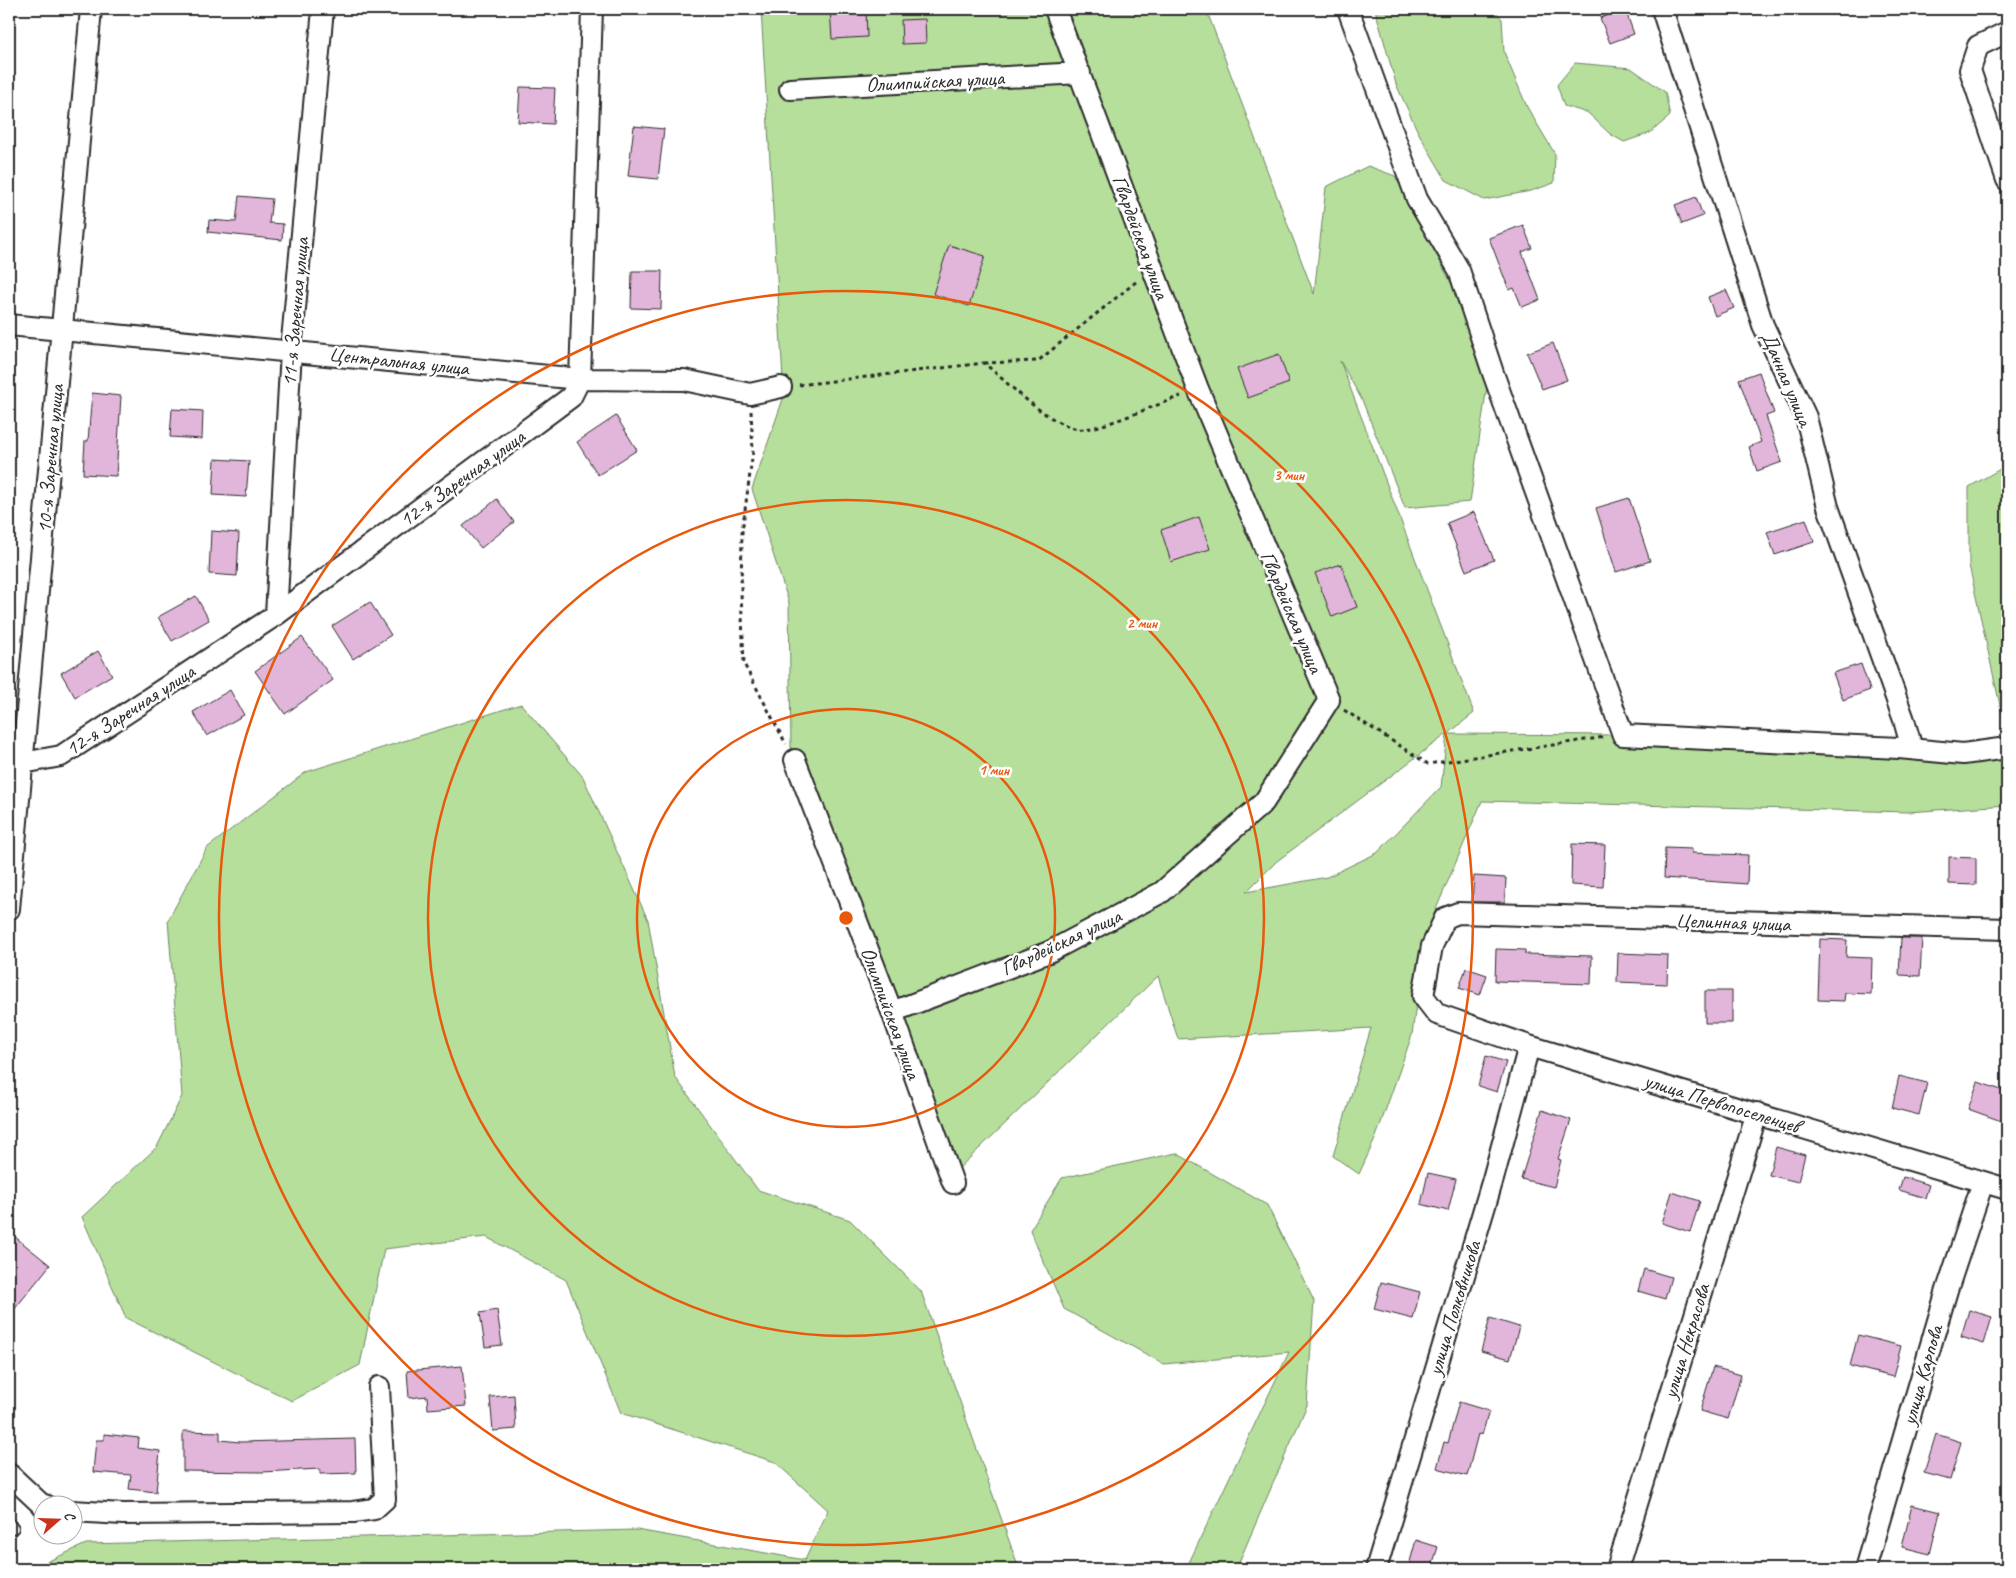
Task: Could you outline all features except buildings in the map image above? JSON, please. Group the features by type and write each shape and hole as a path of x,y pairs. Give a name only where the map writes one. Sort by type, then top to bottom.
{"street":[{"name":"10-я Заречная улица","path":"9,910 91,9"},
{"name":"11-я Заречная улица","path":"276,615 290,351 323,9"},
{"name":"12-я Заречная улица","path":"23,763 61,756 276,615 571,397 580,379 592,9"},
{"name":"Гвардейская улица","path":"892,1012 1049,952 1162,892 1264,802 1329,700 1198,389 1055,9"},
{"path":"1348,9 1418,199 1459,270 1493,373 1623,734 1912,749 1963,754 2007,748"},
{"name":"Дачная улица","path":"1662,9 1764,325 1806,416 1828,507 1904,720 1912,749"},
{"path":"2007,32 1978,46 1970,70 2007,180"},
{"name":"Олимпийская улица","path":"790,89 1080,73"},
{"name":"Центральная улица","path":"9,325 580,379 684,380 750,394"},
{"path":"750,394 781,387"},
{"name":"Олимпийская улица","path":"795,760 892,1012 953,1183"},
{"name":"Целинная улица","path":"1437,1014 1423,996 1432,946 1445,918 1458,913 2007,929"},
{"name":"улица Первопоселенцев","path":"1437,1014 1530,1046 2007,1189"},
{"name":"улица Полковникова","path":"1376,1569 1493,1179 1530,1046"},
{"name":"улица Некрасова","path":"1617,1569 1757,1113"},
{"name":"улица Карпова","path":"1865,1569 1947,1290 1983,1182"},
{"path":"82,1512 123,1514 353,1512 374,1509 385,1499 379,1387"},
{"path":"9,1474 32,1496"}],"path":[{"path":"781,387 984,363 1038,361 1153,268"},
{"path":"984,363 1056,423 1080,430 1100,425 1198,389"},
{"path":"750,394 753,451 742,532 741,592 744,664 795,760"},
{"path":"1329,700 1428,764 1623,734"}],"green space":[{"path":"761,9 1206,9 1314,294 1326,187 1368,166 1395,176 1457,294 1487,386 1470,502 1405,508 1362,400 1340,361 1474,713 1448,734 1623,735 1804,754 2007,751 2007,805 1908,812 1482,801 1425,935 1412,1035 1376,1137 1359,1174 1333,1156 1371,1028 1178,1039 1158,976 953,1174 791,747 789,603 752,489 784,396","holes":["1447,734 1441,787 1377,853 1327,877 1246,892 1277,861"]},
{"path":"1375,9 1493,9 1502,19 1504,52 1527,107 1555,154 1554,183 1531,191 1484,200 1446,180 1418,132 1396,84"},
{"path":"1575,63 1631,68 1665,92 1670,116 1650,133 1624,142 1610,134 1588,113 1564,106 1557,85"},
{"path":"2007,465 2007,727 2005,728 1969,565 1969,487"},
{"path":"521,704 583,777 648,920 675,1077 758,1190 850,1220 921,1291 1019,1569 31,1569 86,1544 637,1530 805,1560 828,1510 775,1462 621,1413 566,1280 486,1237 384,1249 360,1365 292,1401 126,1318 82,1217 157,1147 182,1096 168,920 207,848 306,772"},
{"path":"1176,1153 1267,1205 1314,1301 1307,1405 1236,1569 1186,1569 1289,1352 1164,1364 1064,1309 1030,1230 1062,1178"}]}
